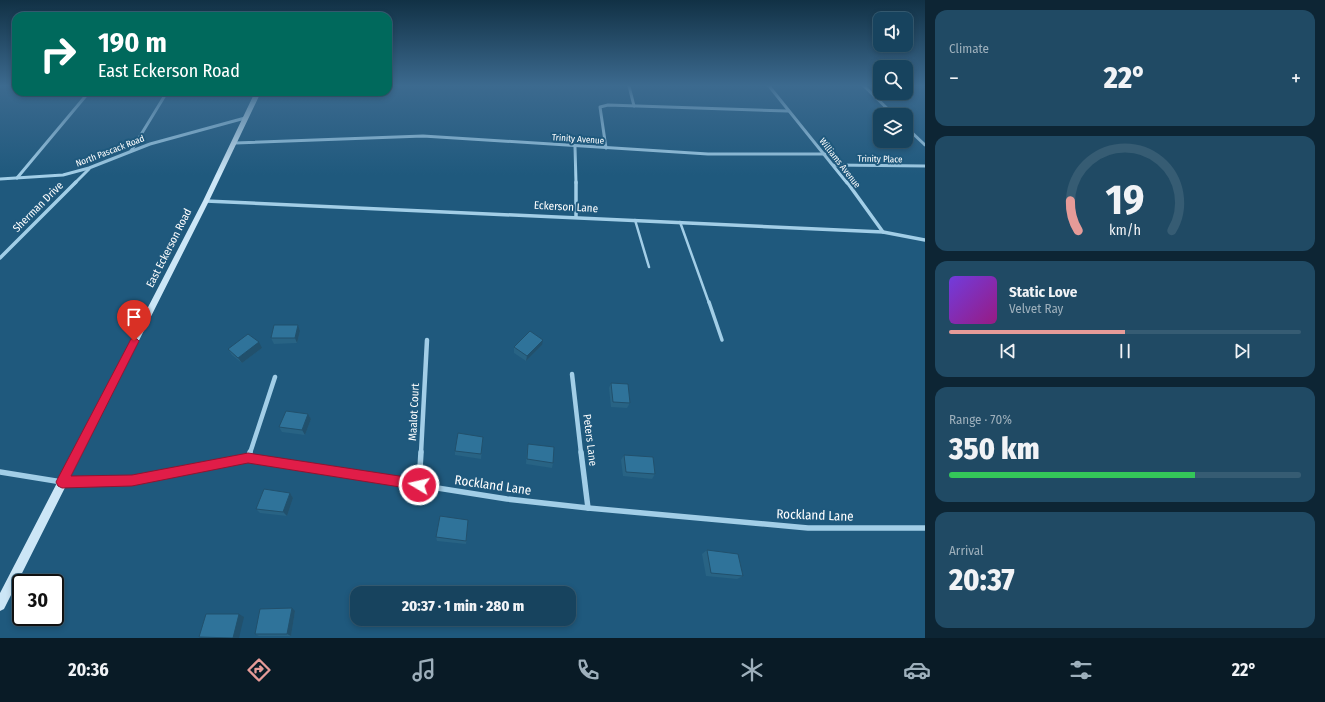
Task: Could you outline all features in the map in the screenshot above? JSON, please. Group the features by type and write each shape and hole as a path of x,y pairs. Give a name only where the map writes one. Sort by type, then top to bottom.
{"street":[{"path":"17,178 69,116"},
{"path":"131,151 152,116"},
{"path":"601,116 606,148"},
{"name":"Williams Avenue","path":"792,116 834,165 884,232"},
{"name":"North Pascack Road","path":"0,179 63,175 89,168 131,151 173,137 246,118"},
{"name":"East Eckerson Road","path":"0,605 235,143 246,118"},
{"path":"913,134 925,145"},
{"name":"Trinity Avenue","path":"235,143 423,136 519,141 575,147 708,154 825,154"},
{"path":"575,147 576,217"},
{"name":"Trinity Place","path":"834,165 925,166"},
{"name":"Sherman Drive","path":"0,258 89,168"},
{"name":"Eckerson Lane","path":"206,200 884,232 925,240"},
{"name":"Maalot Court","path":"419,485 427,340"},
{"name":"Peters Lane","path":"572,374 588,508"},
{"path":"248,458 275,377"},
{"name":"Rockland Lane","path":"0,472 62,482 132,481 248,458 507,499 588,508 808,528 925,528"}],"lane":[{"path":"635,220 649,267"},
{"path":"680,222 722,340"}],"building":[{"path":"274,325 298,325 295,338 271,338"},
{"path":"530,331 543,340 527,356 514,347"},
{"path":"248,334 259,342 238,358 228,349"},
{"path":"611,383 628,384 630,403 613,402"},
{"path":"286,411 308,414 302,430 279,427"},
{"path":"458,433 483,437 481,454 455,451"},
{"path":"528,444 554,447 553,463 527,459"},
{"path":"624,455 653,457 655,474 626,472"},
{"path":"264,489 290,493 283,512 256,509"},
{"path":"440,516 468,520 466,541 436,537"},
{"path":"707,550 738,554 743,576 711,573"},
{"path":"292,608 287,634 255,634 260,609"},
{"path":"206,614 239,614 233,638 199,637"}],"route":[{"path":"134,341 62,482 132,481 248,458 419,485"}]}
